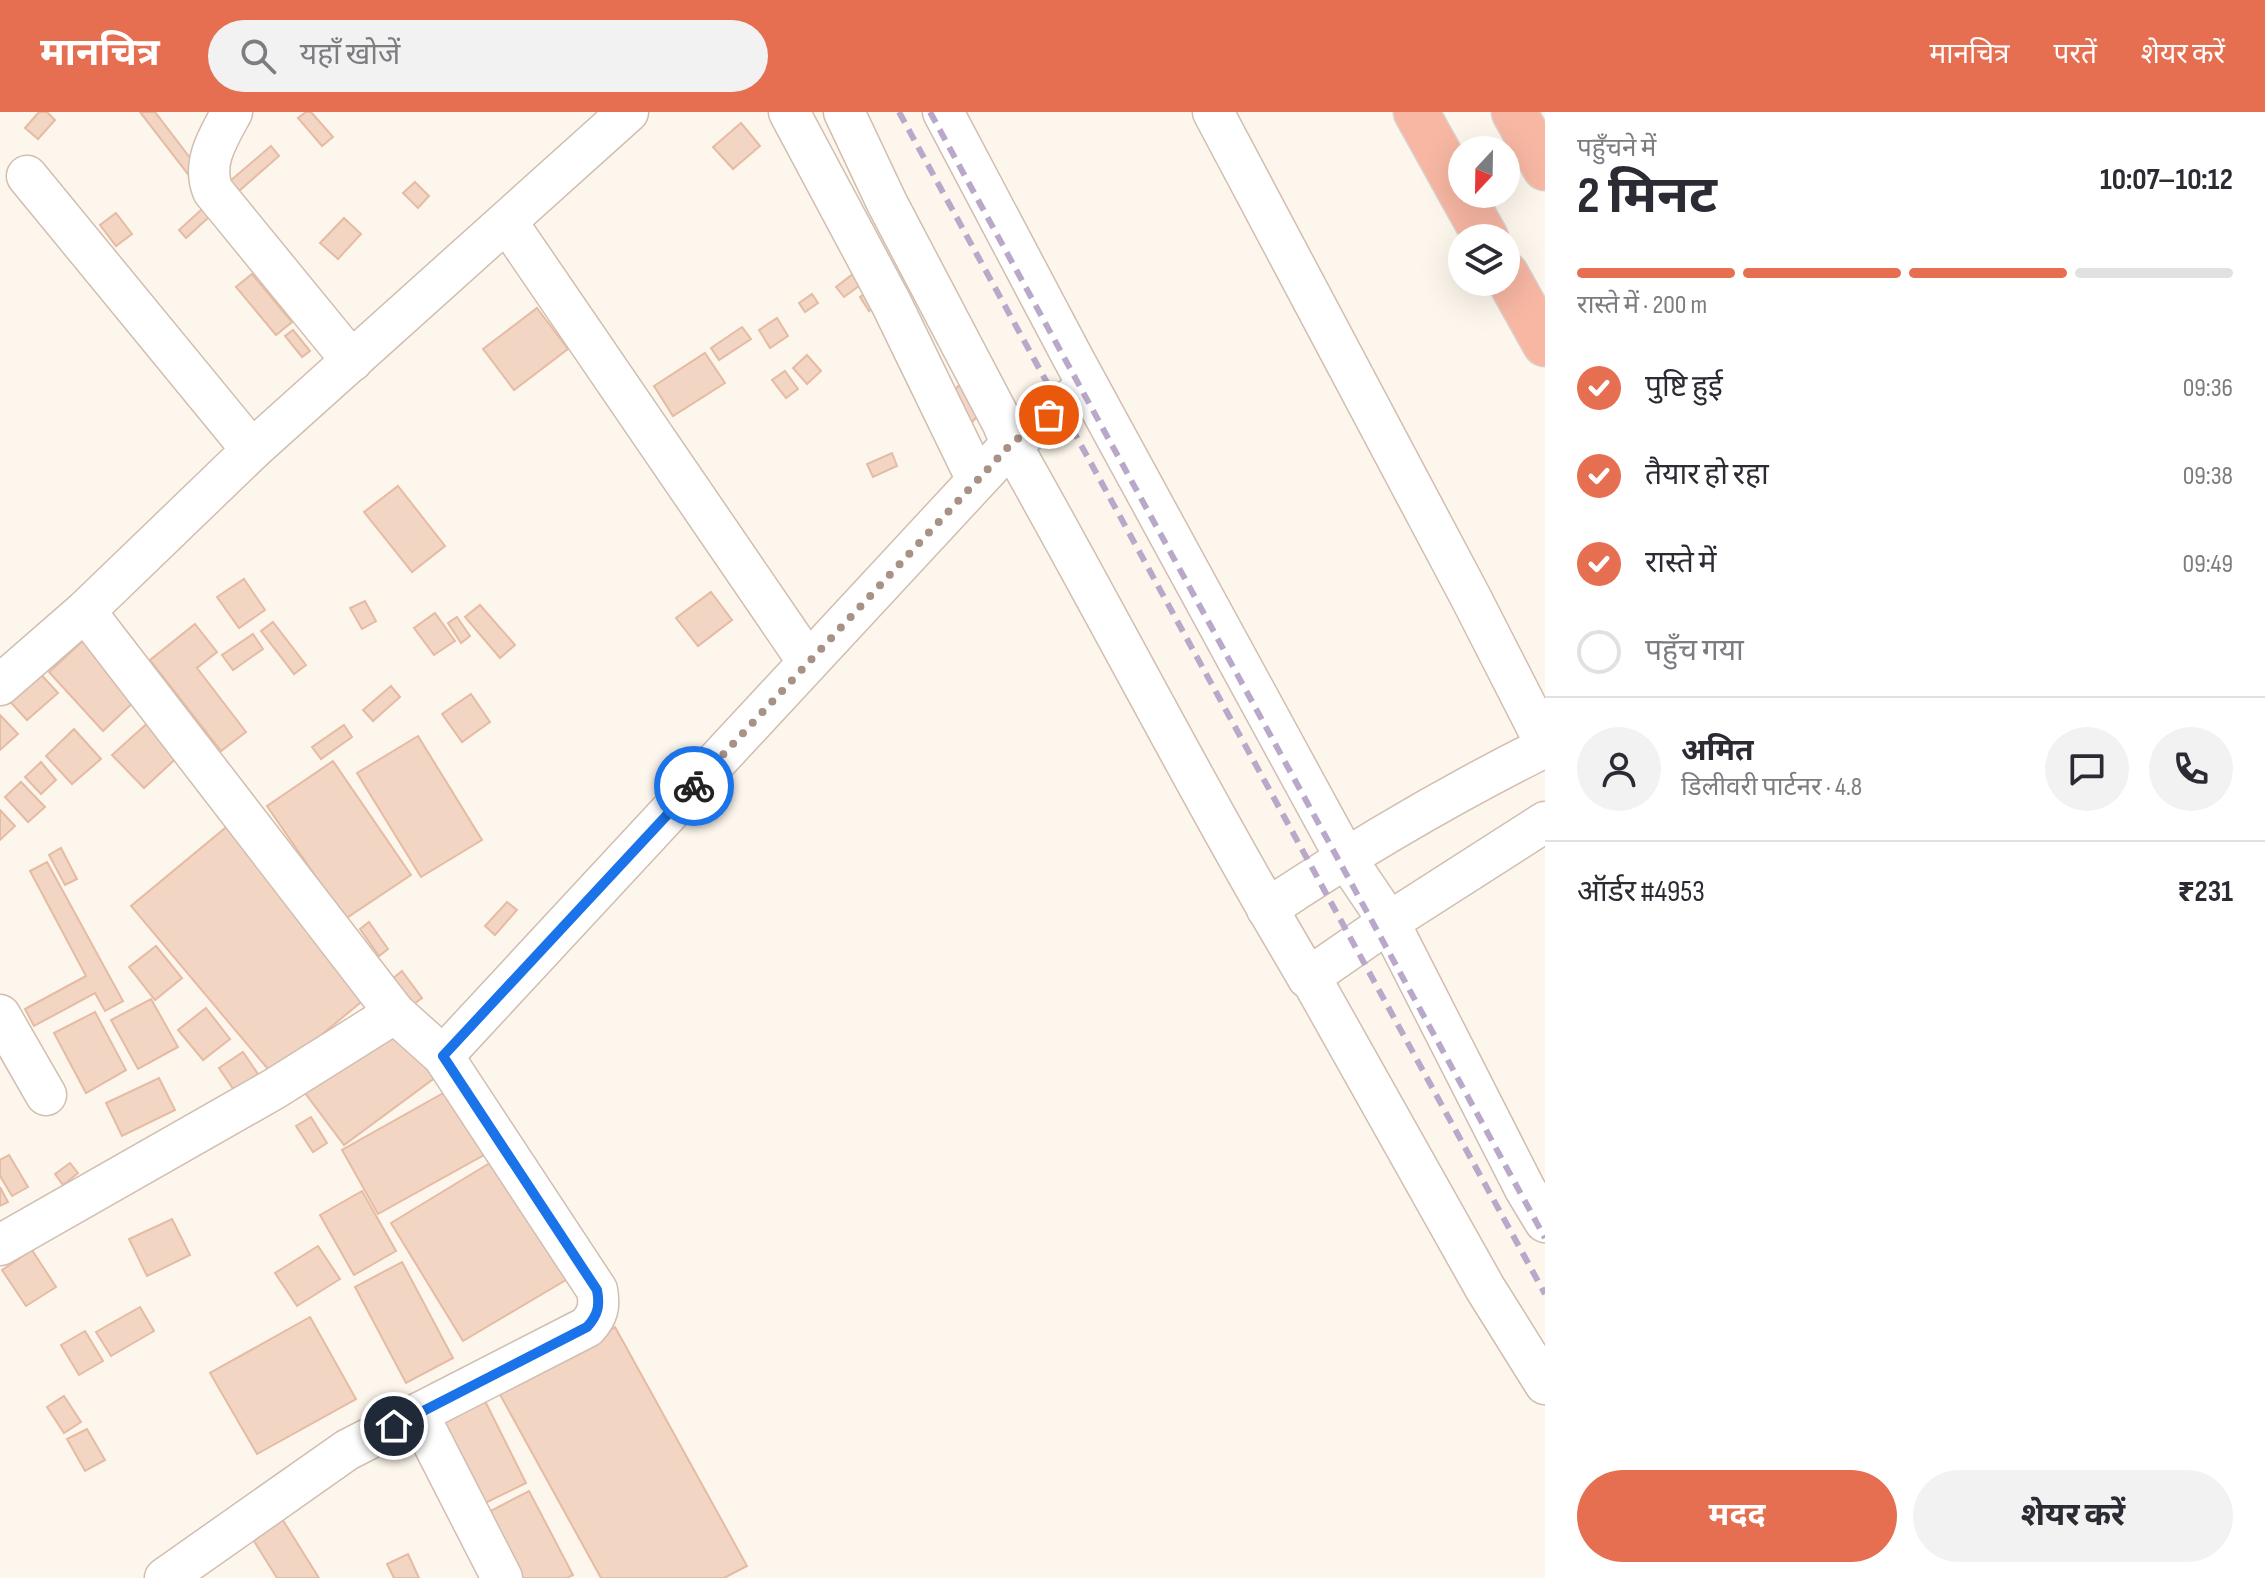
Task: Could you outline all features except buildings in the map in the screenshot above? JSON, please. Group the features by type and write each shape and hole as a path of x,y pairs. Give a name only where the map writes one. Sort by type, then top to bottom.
{"highway":[{"path":"1416,112 1478,224"},
{"path":"1514,112 1545,168"},
{"path":"1518,296 1545,344"}],"street":[{"path":"232,112 210,161 208,175 213,191 352,361"},
{"path":"0,685 85,611 252,450 628,112"},
{"path":"789,112 891,303 977,480"},
{"path":"844,112 887,203 1011,444 1267,909 1313,982 1485,1288 1545,1384"},
{"path":"943,112 1088,386 1345,857 1389,922 1525,1189 1545,1222"},
{"path":"1213,112 1471,598 1545,745 1345,857 1267,909"},
{"path":"27,176 252,450"},
{"path":"507,222 808,662"},
{"path":"443,1056 1011,444 1088,386"},
{"path":"85,611 395,1013 443,1056 597,1290 599,1304 596,1317 587,1327 347,1450 216,1564 165,1578"},
{"path":"1308,978 1545,822"},
{"path":"0,1245 274,1089 395,1013"},
{"path":"0,1015 46,1095"},
{"path":"418,1414 502,1578"}],"railway":[{"path":"899,112 1545,1294"},
{"path":"930,112 1545,1238"}],"way so far":[{"path":"694,786 1011,444 1049,415"}],"route":[{"path":"394,1426 587,1327 596,1317 599,1304 597,1290 443,1056 694,786"}]}
